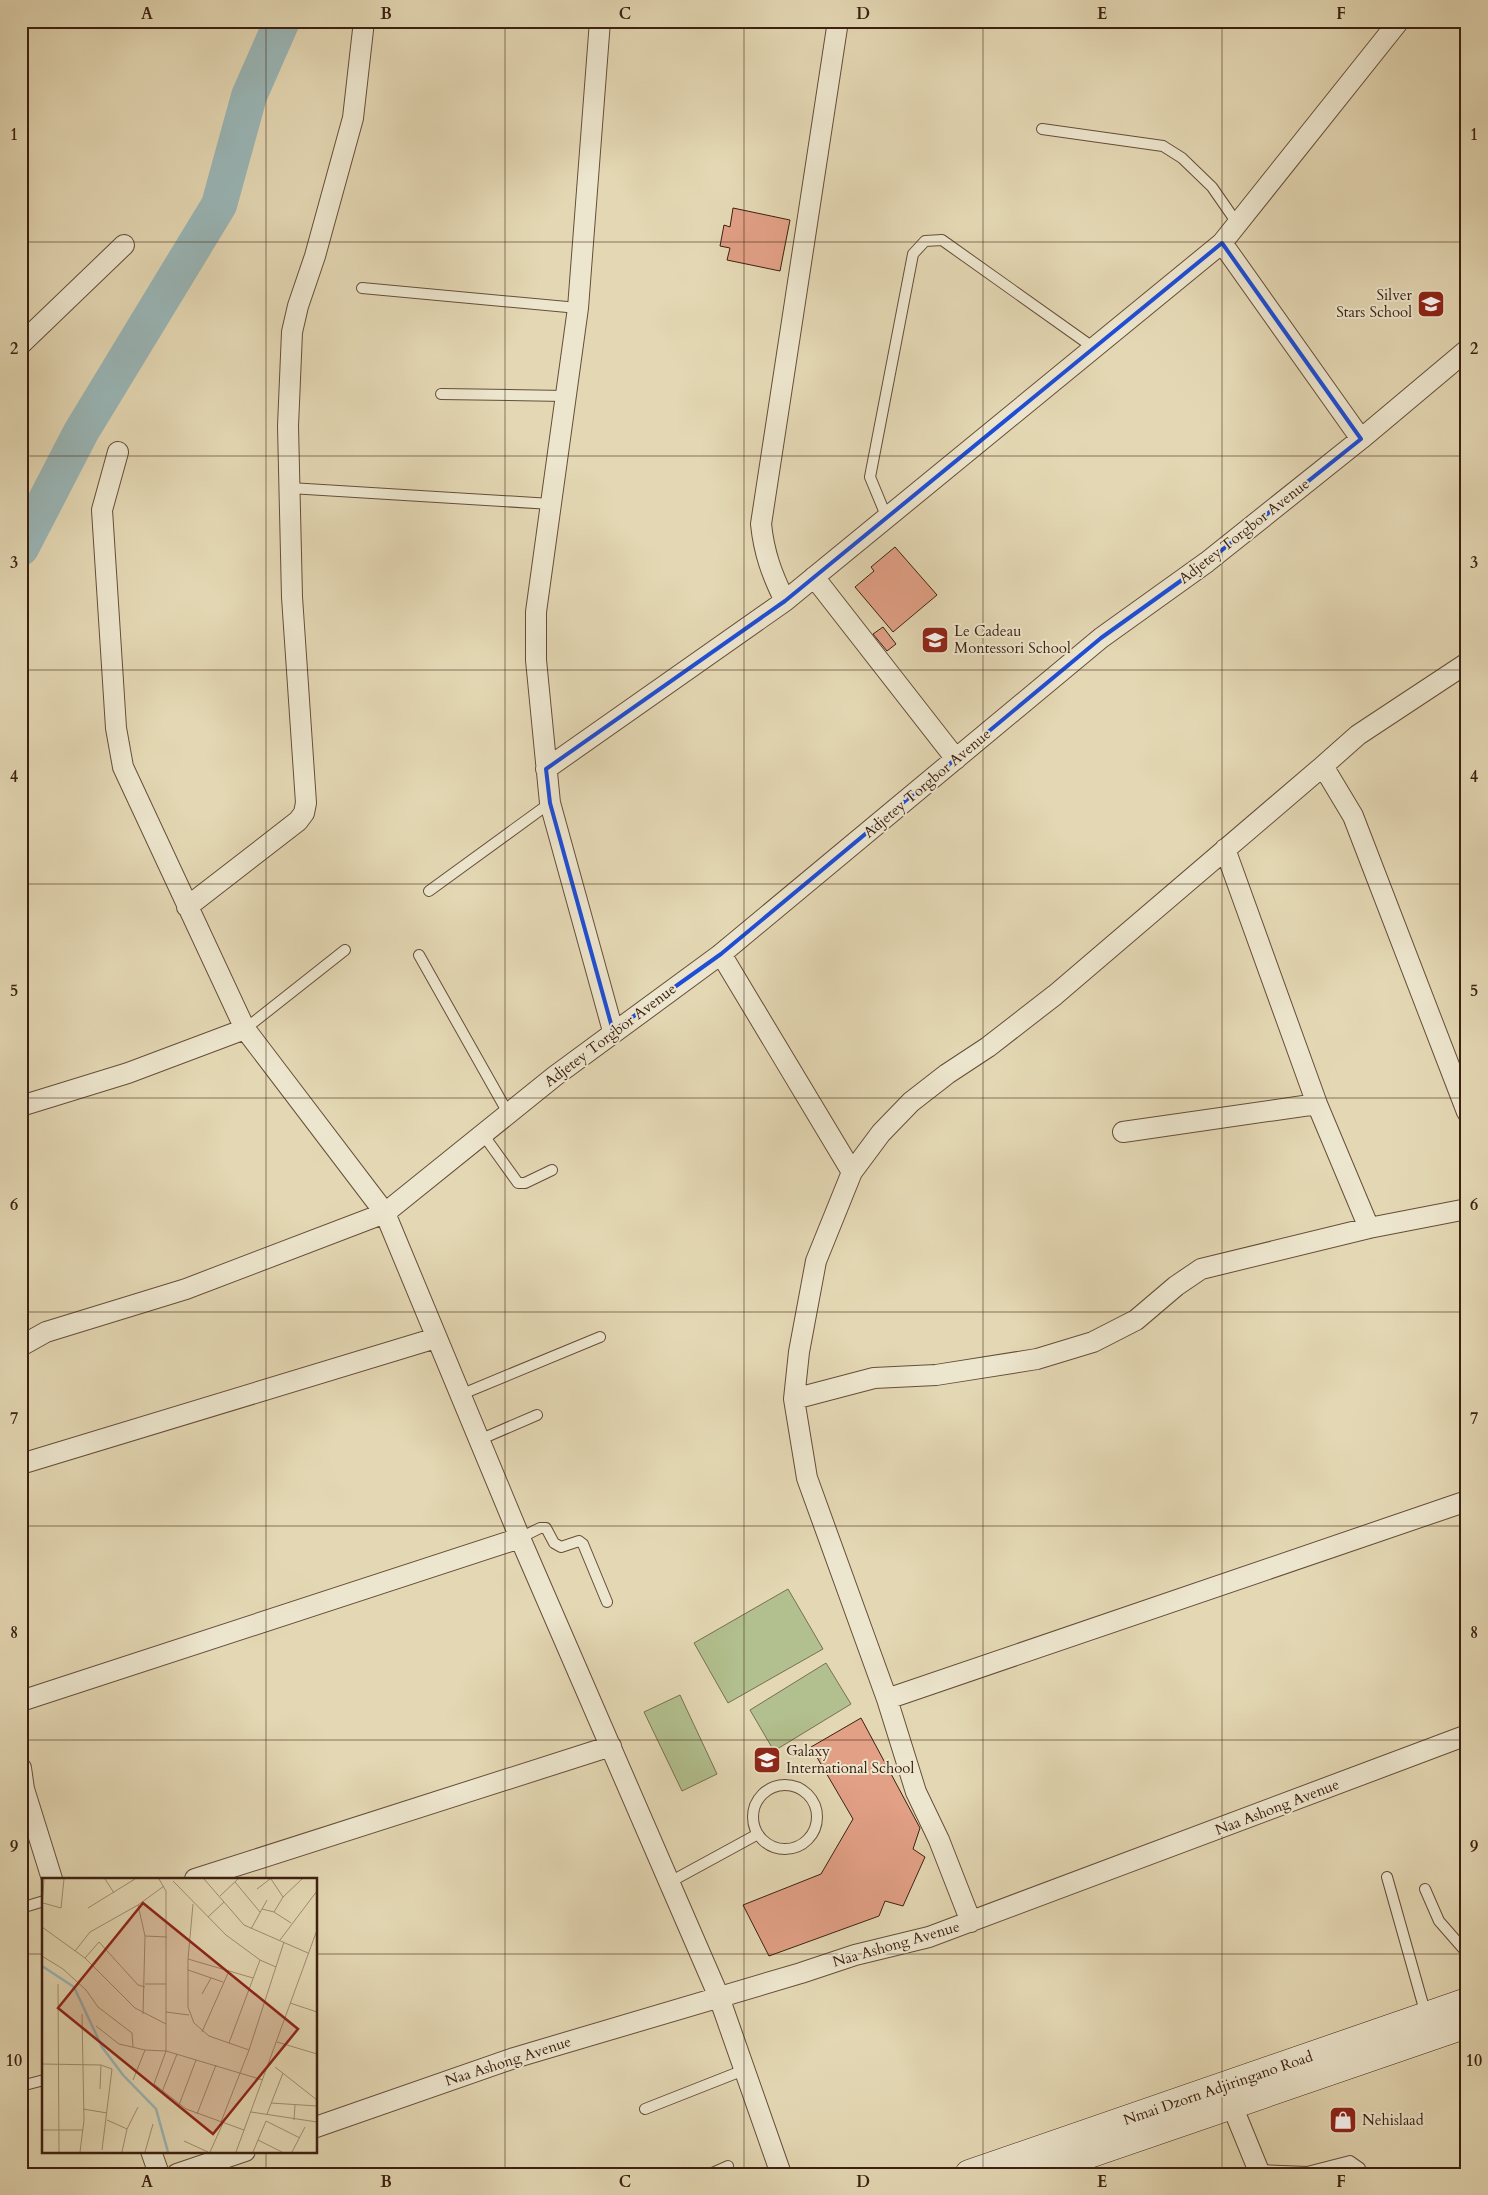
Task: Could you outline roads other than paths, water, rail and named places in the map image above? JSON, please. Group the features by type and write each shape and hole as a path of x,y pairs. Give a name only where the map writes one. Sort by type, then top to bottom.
{"main road":[{"name":"Nmai Dzorn Adjiringano Road","path":"969,2174 1467,2002"},
{"name":"Nmai Dzorn Adjiringano Road","path":"1031,2174 1231,2103 1467,2024"}],"street":[{"path":"187,907 298,821 304,813 306,803 292,597 288,426 292,332 353,118 364,21"},
{"path":"600,21 578,308 536,612 536,660 550,803 613,1031"},
{"path":"785,601 770,569 763,546 761,524 838,21"},
{"path":"546,770 785,601 1222,243 1399,21"},
{"path":"1222,243 1361,439"},
{"path":"21,344 124,246"},
{"name":"Adjetey Torgbor Avenue","path":"21,1346 46,1332 186,1289 385,1213 482,1133 613,1031 720,954 1101,638 1207,562 1361,439 1467,350"},
{"path":"118,452 102,510 116,728 124,767 245,1030 385,1213 520,1538 718,1997 781,2174"},
{"path":"814,577 956,759"},
{"path":"971,1922 949,1864 916,1792 887,1699 808,1478 794,1400 799,1352 816,1261 852,1172 881,1134 911,1102 947,1074 988,1047 1055,995 1358,735 1467,663"},
{"path":"1323,766 1352,816 1467,1112"},
{"path":"1225,849 1317,1104 1369,1228"},
{"path":"720,954 852,1172"},
{"path":"21,1106 128,1073 245,1030"},
{"path":"1123,1132 1317,1104"},
{"path":"794,1400 874,1378 936,1375 1037,1359 1083,1345 1136,1320 1176,1286 1201,1269 1369,1228 1467,1209"},
{"path":"21,1464 436,1338"},
{"path":"887,1699 1467,1501"},
{"path":"21,1701 520,1538"},
{"name":"Naa Ashong Avenue","path":"318,2126 514,2058 971,1922 1467,1735"},
{"path":"198,1878 611,1746"},
{"path":"21,1768 27,1798 52,1878"},
{"path":"1231,2103 1260,2172"},
{"path":"151,2152 159,2174"},
{"path":"177,2174 242,2152"}],"lane":[{"path":"1042,129 1163,146 1182,158 1212,187 1238,223"},
{"path":"887,518 870,477 913,254 925,241 942,240 1094,348"},
{"path":"362,288 578,308"},
{"path":"441,394 565,396"},
{"path":"290,488 551,504"},
{"path":"429,891 550,803"},
{"path":"245,1030 345,950"},
{"path":"419,955 508,1113"},
{"path":"482,1133 518,1183 525,1183 552,1170"},
{"path":"460,1395 600,1337"},
{"path":"479,1440 537,1416"},
{"path":"520,1538 540,1528 546,1528 554,1543 561,1547 579,1541 583,1544 607,1602"},
{"path":"776,1786 796,1787 812,1799 817,1818 810,1837 802,1844 793,1848 773,1847 758,1834 752,1815 755,1805 767,1790 776,1786"},
{"path":"670,1882 758,1834"},
{"path":"1386,1877 1427,2016"},
{"path":"1425,1889 1440,1921 1467,1954"},
{"path":"21,1908 42,1902"},
{"path":"645,2109 744,2070"},
{"path":"21,2086 42,2081"},
{"path":"1260,2172 1307,2173 1350,2161 1360,2168 1361,2174"},
{"path":"710,2174 728,2166"}],"waterway":[{"path":"21,548 81,432 219,205 249,96 282,21"}],"place":[{"name":"Silver Stars School","path":"1431,304"},
{"name":"Le Cadeau Montessori School","path":"935,640"},
{"name":"Galaxy International School","path":"767,1760"},
{"name":"Nehislaad","path":"1343,2120"}]}
